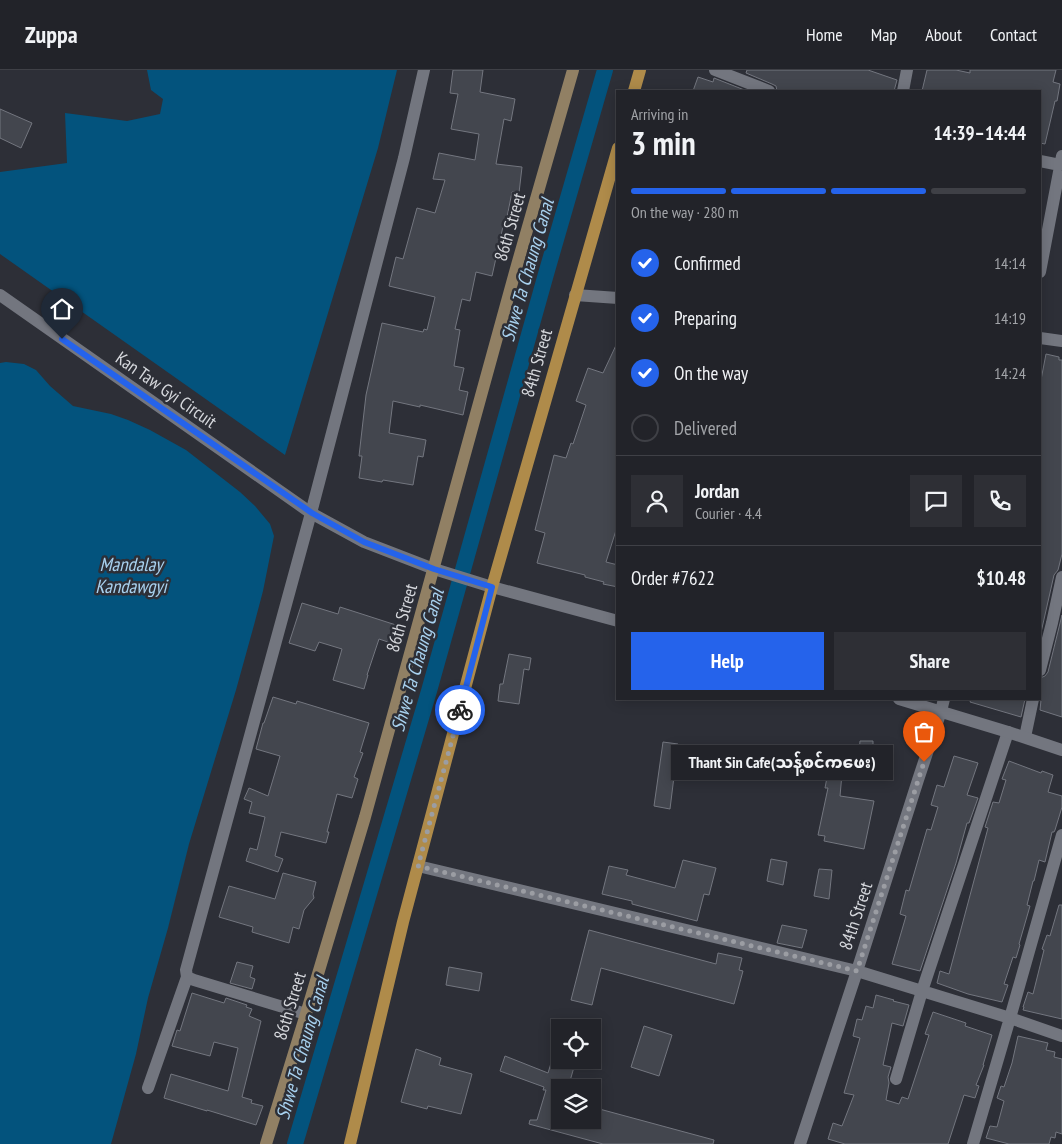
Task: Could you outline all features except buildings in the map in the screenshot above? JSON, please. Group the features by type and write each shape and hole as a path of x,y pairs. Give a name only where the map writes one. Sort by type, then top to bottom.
{"main road":[{"name":"86th Street","path":"266,1144 365,816 435,570 517,265 573,70"},
{"path":"634,90 640,70"},
{"name":"84th Street","path":"350,1144 403,922 490,587 616,155"}],"street":[{"path":"148,1088 187,977 187,964 312,513 404,158 424,70"},
{"path":"714,70 766,90"},
{"path":"903,90 907,70"},
{"path":"1041,161 1061,161 1041,267"},
{"name":"Kan Taw Gyi Circuit","path":"0,295 312,513 364,542 435,570 490,587 616,619"},
{"path":"575,295 616,298"},
{"path":"1041,338 1062,341"},
{"path":"1041,666 1062,577"},
{"path":"905,700 942,705 1008,732 1062,750"},
{"path":"1025,737 1033,700"},
{"name":"84th Street","path":"800,1144 942,705"},
{"path":"896,1078 922,991 1008,732"},
{"path":"973,1144 1062,835"},
{"path":"418,866 857,971 1062,1036"},
{"path":"187,977 306,1014"}],"water":[{"path":"147,70 397,70 378,148 285,455 0,254 0,172 67,163 65,113 127,121 160,114 163,99 151,90"},
{"name":"Mandalay Kandawgyi","path":"0,363 24,364 36,370 50,386 73,406 111,414 128,420 186,450 255,506 270,524 274,536 254,625 189,844 148,998 136,1054 111,1144 0,1144"}],"waterway":[{"name":"Shwe Ta Chaung Canal","path":"295,1144 429,691 605,70"}],"way so far":[{"path":"460,710 418,866 857,971 924,762"}],"place":[{"name":"Thant Sin Cafe(သန့်စင်ကဖေး)","path":"924,762"}],"route":[{"path":"62,339 312,513 364,542 434,569 492,587 460,710"}]}
